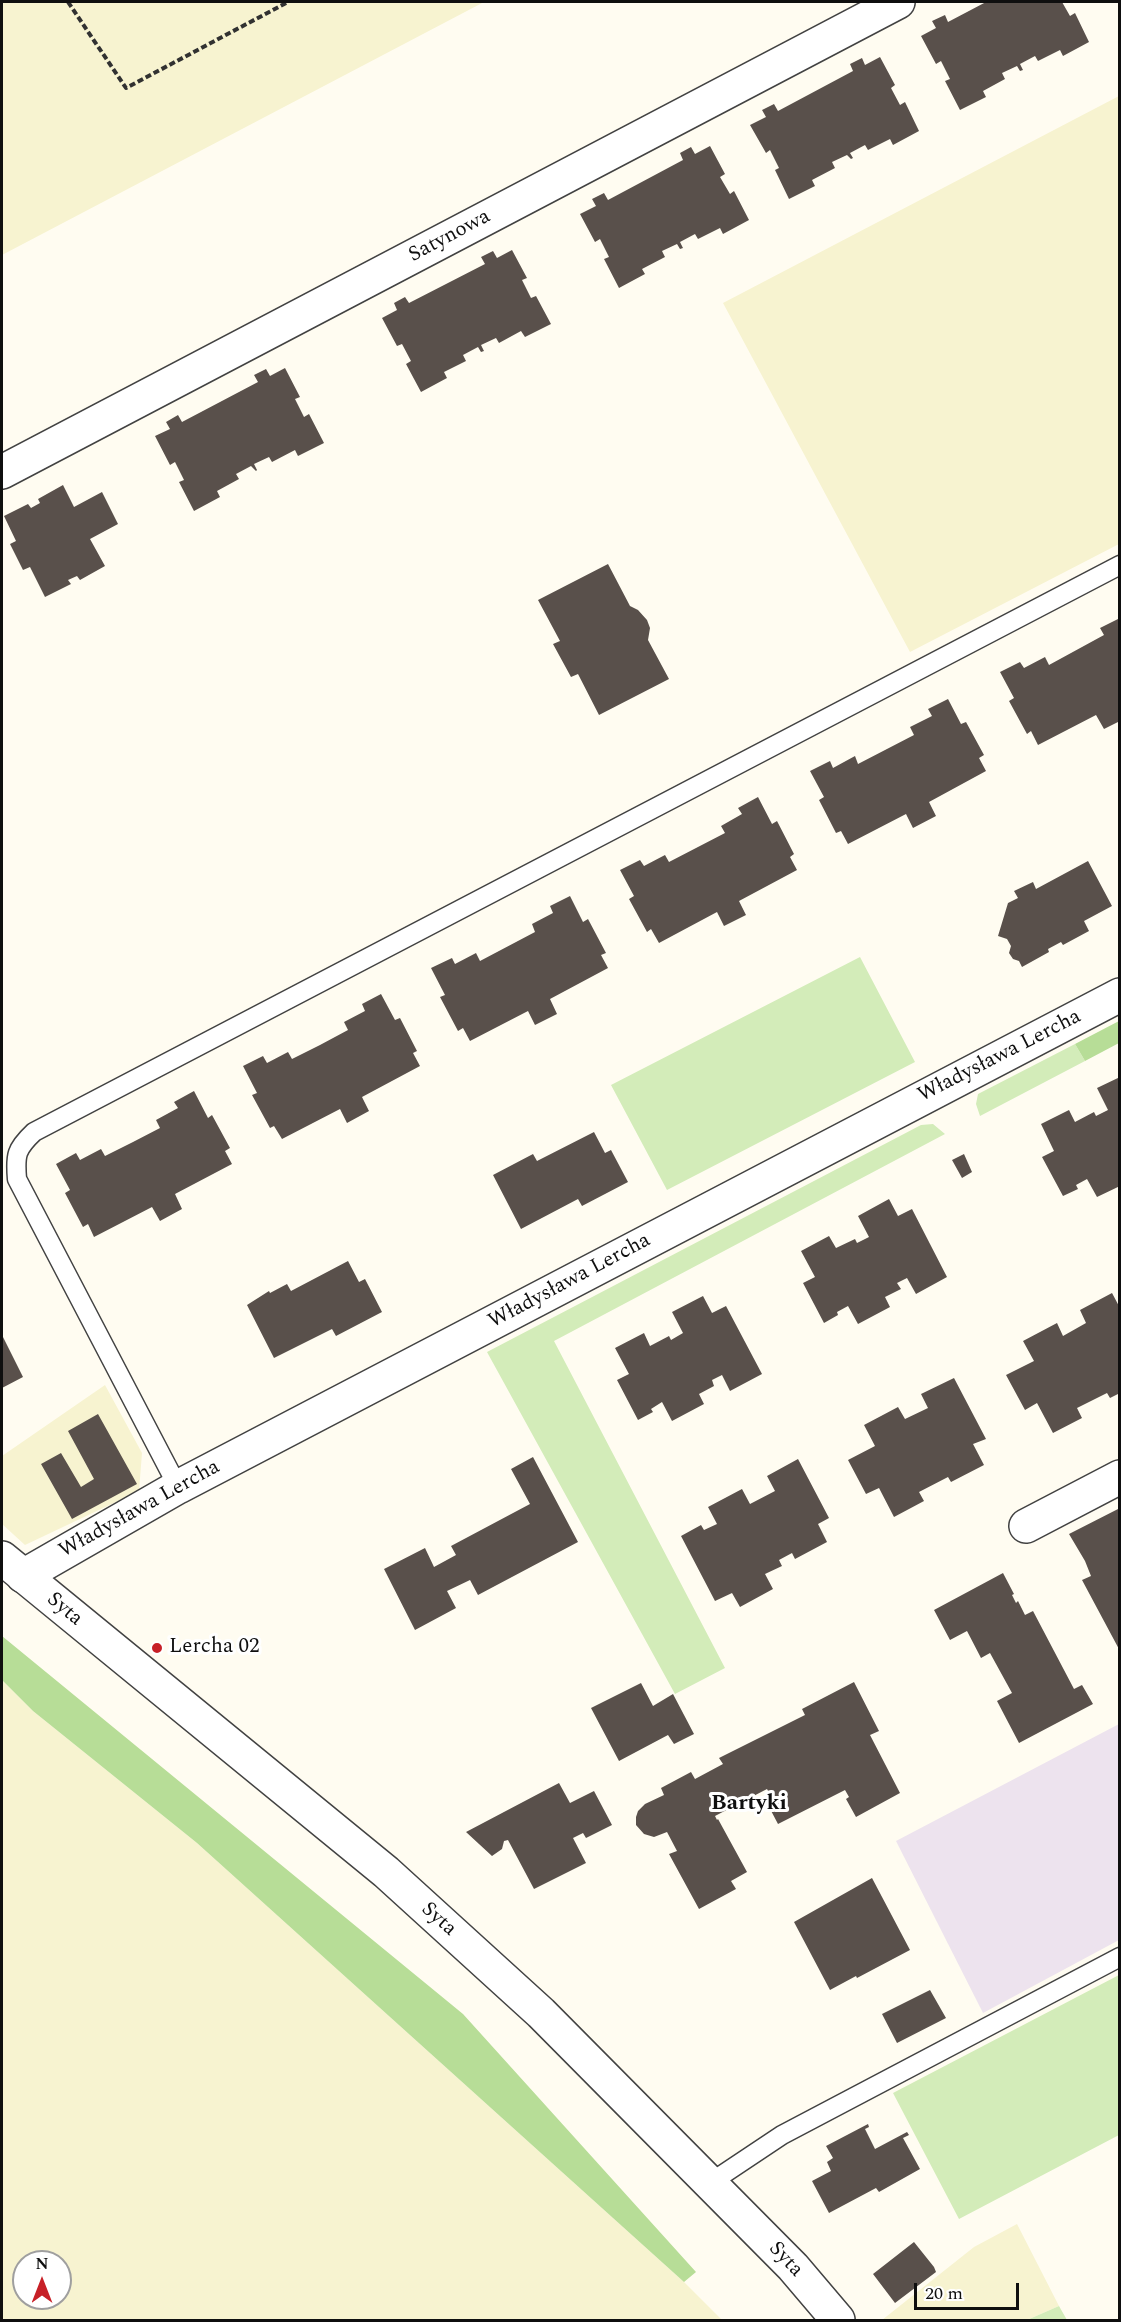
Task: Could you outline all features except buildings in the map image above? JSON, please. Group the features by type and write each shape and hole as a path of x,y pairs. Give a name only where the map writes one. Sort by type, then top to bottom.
{"street":[{"name":"Satynowa","path":"2,472 898,2"},
{"name":"Władysława Lercha","path":"12,1567 178,1487 1119,995"},
{"path":"1026,1526 1119,1477"},
{"name":"Syta","path":"12,1567 386,1872 541,2013 793,2266 838,2320"}],"lane":[{"path":"178,1487 17,1179 17,1152 34,1132 1119,564"},
{"path":"710,2183 782,2135 1119,1957"}],"path":[{"path":"68,2 126,88 288,2"}],"shaded area":[{"path":"2,2 484,2 2,255"},
{"path":"1119,96 1119,544 910,652 723,303"},
{"path":"105,1385 142,1453 139,1491 25,1545 2,1524 2,1456"},
{"path":"2,1680 33,1711 197,1843 684,2282 722,2320 2,2320"},
{"path":"1119,1724 1119,1940 983,2013 896,1841"},
{"path":"1017,2224 1059,2306 1027,2320 882,2320 974,2247"}],"green space":[{"path":"860,957 915,1062 667,1190 611,1085"},
{"path":"1119,1021 1119,1043 1085,1061 1075,1044"},
{"path":"1075,1044 1085,1061 980,1116 976,1104 978,1094"},
{"path":"933,1124 945,1134 554,1341 725,1668 675,1694 487,1352 921,1125"},
{"path":"2,1636 463,2014 696,2272 684,2282 197,1843 33,1711 2,1680"},
{"path":"1119,1975 1119,2135 959,2219 893,2093"},
{"path":"1059,2306 1067,2320 1027,2320"}],"place":[{"name":"Lercha 02","path":"157,1648"}],"district":[{"name":"Bartyki","path":"749,1805"}]}
